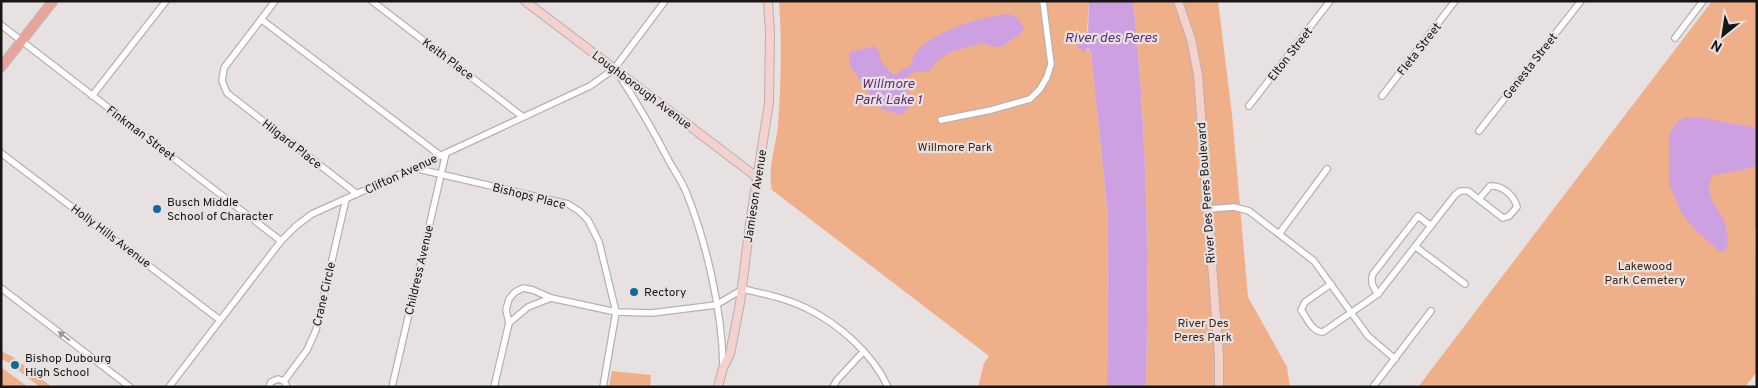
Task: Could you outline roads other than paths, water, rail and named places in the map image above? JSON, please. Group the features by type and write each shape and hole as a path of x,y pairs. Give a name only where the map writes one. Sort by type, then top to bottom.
{"main road":[{"path":"1,67 53,1"},
{"name":"Loughborough Avenue","path":"525,1 758,178"},
{"name":"Jamieson Avenue","path":"718,387 723,368 730,354 743,289 750,223 769,103 770,33 768,1"},
{"name":"River Des Peres Boulevard","path":"1178,1 1191,39 1196,63 1219,357 1219,387"}],"street":[{"path":"92,96 166,1"},
{"path":"276,1 262,20 444,154"},
{"name":"Keith Place","path":"372,1 523,117"},
{"name":"Clifton Avenue","path":"170,387 281,240 296,226 312,214 590,86 614,68 665,1"},
{"path":"941,120 991,110 1030,99 1040,89 1047,77 1051,64 1043,1"},
{"name":"Elton Street","path":"1249,106 1330,1"},
{"name":"Fleta Street","path":"1382,96 1455,1"},
{"name":"Genesta Street","path":"1479,131 1581,1"},
{"path":"1675,38 1703,1"},
{"name":"Hilgard Place","path":"262,20 224,68 222,81 227,94 358,194"},
{"name":"Finkman Street","path":"1,25 281,240"},
{"path":"614,68 650,123 687,193 706,255 723,348 723,368"},
{"name":"Holly Hills Avenue","path":"1,152 220,320"},
{"name":"Childress Avenue","path":"392,387 441,175 444,154"},
{"name":"Bishops Place","path":"414,168 568,204 588,220 600,242 616,312 603,387"},
{"path":"1279,234 1327,170"},
{"path":"1331,284 1302,305 1301,310 1315,330 1323,332 1378,294 1455,194 1460,191 1468,191 1503,218 1510,216 1517,206 1515,199 1497,185 1490,186 1479,199"},
{"name":"Crane Circle","path":"269,387 275,380 286,384 307,350 316,330 346,199"},
{"path":"1208,209 1234,207 1249,211 1314,261 1368,336 1395,359"},
{"path":"1378,294 1371,280 1373,274 1418,216 1431,226"},
{"path":"1416,246 1465,284"},
{"path":"1,288 130,387"},
{"path":"494,387 508,322 506,310 509,299 515,292 523,288 534,290 551,298 616,312 652,313 716,305 743,289 774,296 806,308 836,326 863,352 883,377 888,387"},
{"path":"508,322 528,307 551,298"},
{"path":"1373,387 1430,311"},
{"path":"833,387 837,380 863,352"}],"water":[{"name":"River des Peres","path":"1089,1 1133,1 1138,49 1146,194 1146,387 1107,387 1108,215 1091,52 1088,48 1084,52 1076,46 1088,32"},
{"name":"Willmore Park Lake 1","path":"1008,14 1017,17 1024,28 1020,34 1001,47 982,43 951,52 939,59 928,72 915,71 903,80 903,85 910,97 910,104 901,115 879,108 850,66 850,52 874,46 878,50 881,61 892,74 896,74 911,65 914,55 922,46 944,32 985,18"},
{"path":"1686,117 1757,128 1757,165 1712,176 1710,181 1710,195 1722,216 1728,236 1727,246 1722,253 1697,232 1682,214 1669,185 1669,134 1678,121"}],"place":[{"name":"Busch Middle School of Character","path":"157,209"},
{"name":"Rectory","path":"634,292"},
{"name":"Bishop Dubourg High School","path":"15,365"}],"park label":[{"name":"Willmore Park","path":"955,147"},
{"name":"Lakewood Park Cemetery","path":"1645,273"},
{"name":"River Des Peres Park","path":"1203,330"}]}
